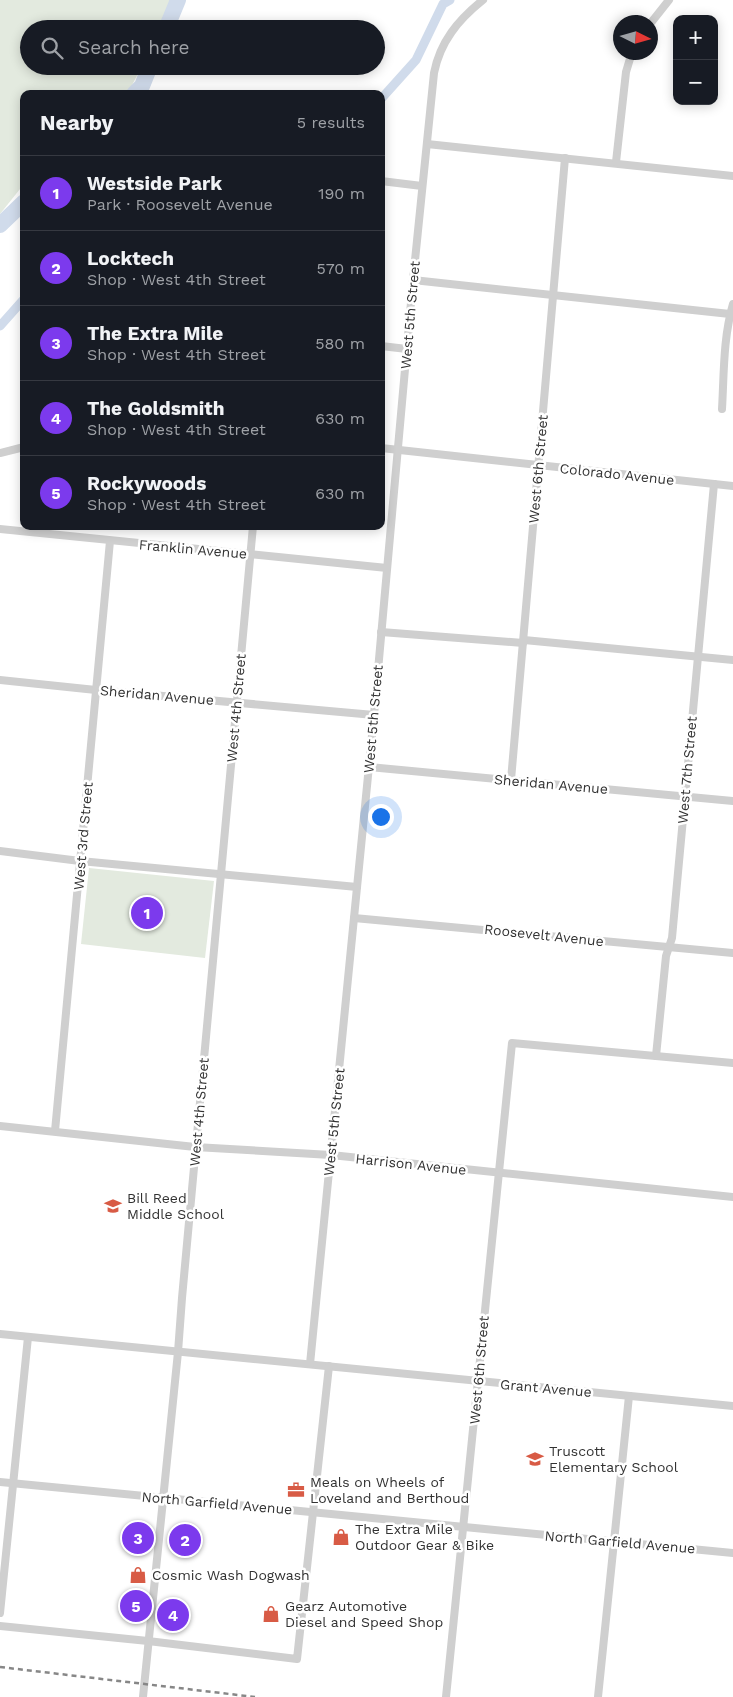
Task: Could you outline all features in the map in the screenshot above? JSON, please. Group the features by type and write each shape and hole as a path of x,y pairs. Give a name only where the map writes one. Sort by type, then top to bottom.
{"street":[{"name":"West 5th Street","path":"310,1364 374,715 413,280 434,73 436,62 447,37 456,25 483,0"},
{"path":"657,15 669,0"},
{"path":"616,162 626,72 630,60"},
{"path":"427,144 616,162 733,176"},
{"name":"West 6th Street","path":"511,780 565,158"},
{"path":"385,181 422,186"},
{"path":"413,280 730,314"},
{"path":"722,409 726,347 733,304"},
{"path":"385,346 407,348"},
{"path":"0,453 20,447"},
{"name":"Colorado Avenue","path":"385,448 733,486"},
{"name":"West 7th Street","path":"656,1056 666,956 672,938 714,484"},
{"name":"Franklin Avenue","path":"0,529 387,568"},
{"name":"West 4th Street","path":"142,1697 178,1352 195,1147 253,530"},
{"name":"West 3rd Street","path":"55,1131 110,541"},
{"path":"381,632 733,660"},
{"name":"Sheridan Avenue","path":"0,680 374,715"},
{"name":"Sheridan Avenue","path":"369,767 733,801"},
{"path":"0,851 80,861 357,887"},
{"name":"Roosevelt Avenue","path":"354,918 733,953"},
{"name":"West 6th Street","path":"446,1697 512,1043 656,1056"},
{"path":"656,1056 733,1063"},
{"name":"Harrison Avenue","path":"0,1126 195,1147 331,1155 733,1196"},
{"path":"0,1334 310,1364"},
{"path":"0,1613 28,1337"},
{"name":"Grant Avenue","path":"310,1364 733,1406"},
{"path":"0,1626 297,1659 329,1366"},
{"path":"598,1697 629,1396"},
{"name":"North Garfield Avenue","path":"0,1482 733,1553"}],"shaded area":[{"path":"0,0 171,0 162,20 20,20 20,75 137,75 128,90 20,90 20,189 0,214"},
{"path":"89,868 214,881 205,958 81,944"}],"waterway":[{"path":"170,20 178,0"},
{"path":"385,95 416,60 443,4 450,0"},
{"path":"138,90 142,86 146,75"},
{"path":"0,225 20,206"},
{"path":"0,326 20,304"}],"railway":[{"path":"0,1667 255,1697"}],"place":[{"name":"Westside Park","path":"147,913"},
{"name":"Bill Reed Middle School","path":"113,1206"},
{"name":"Truscott Elementary School","path":"535,1459"},
{"name":"Meals on Wheels of Loveland and Berthoud","path":"296,1490"},
{"name":"The Extra Mile Outdoor Gear & Bike","path":"341,1537"},
{"name":"The Extra Mile","path":"138,1538"},
{"name":"Locktech","path":"185,1540"},
{"name":"Cosmic Wash Dogwash","path":"138,1575"},
{"name":"Rockywoods","path":"136,1606"},
{"name":"Gearz Automotive Diesel and Speed Shop","path":"271,1614"},
{"name":"The Goldsmith","path":"173,1615"}]}
